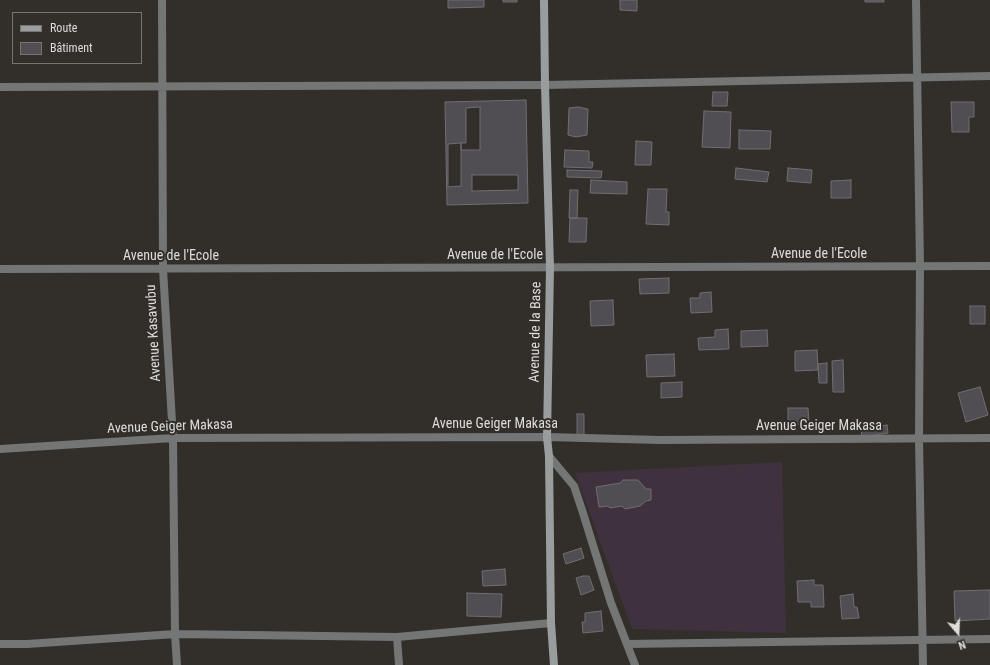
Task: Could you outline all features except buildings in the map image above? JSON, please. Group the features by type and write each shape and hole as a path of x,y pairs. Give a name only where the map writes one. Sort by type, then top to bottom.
{"main road":[{"name":"Avenue de la Base","path":"544,0 550,268 547,437 549,456 551,622 554,665"}],"street":[{"name":"Avenue Kasavubu","path":"162,0 163,269 173,438 175,634 177,665"},
{"path":"916,0 920,266 919,439 923,665"},
{"path":"0,87 545,85 918,76 990,76"},
{"name":"Avenue de l'Ecole","path":"0,269 990,266"},
{"name":"Avenue Geiger Makasa","path":"0,449 173,438 547,437 660,440 990,438"},
{"path":"549,456 574,486 611,603 635,665"},
{"path":"0,644 27,644 175,634 397,637 551,622"},
{"path":"397,637 399,665"},
{"path":"627,644 990,639"}],"shaded area":[{"path":"782,462 786,633 632,629 575,473"}]}
